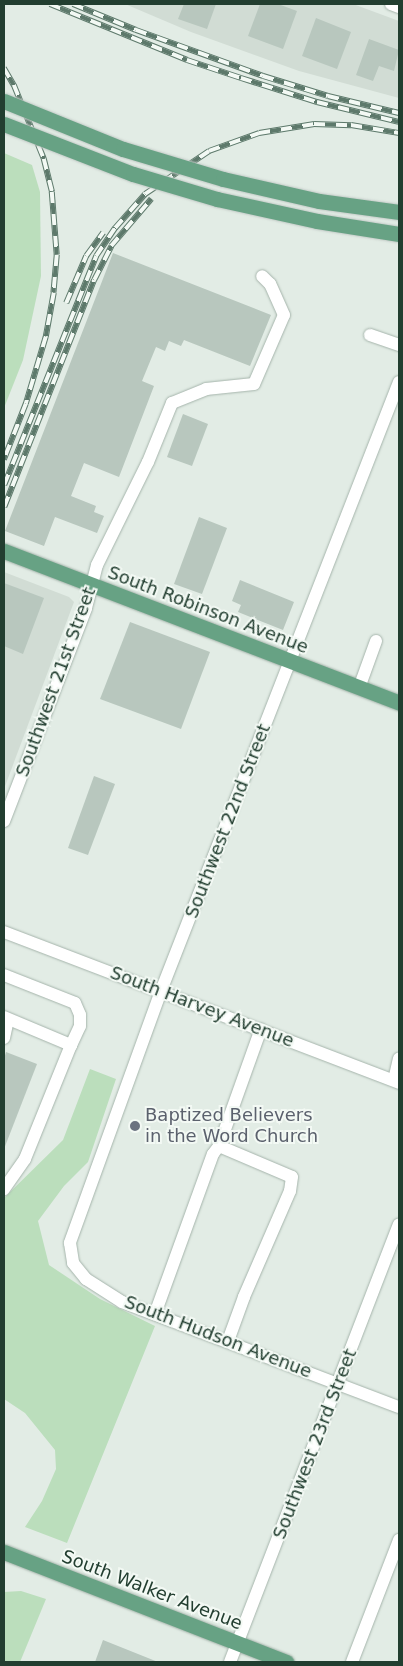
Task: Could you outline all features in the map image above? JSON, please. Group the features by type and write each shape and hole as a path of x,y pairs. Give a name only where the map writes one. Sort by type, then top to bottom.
{"main road":[{"path":"4,101 123,149 223,179 319,201 399,212"},
{"path":"4,124 133,174 216,199 317,221 399,234"},
{"name":"South Robinson Avenue","path":"4,551 399,703"},
{"name":"South Walker Avenue","path":"4,1552 286,1662"}],"street":[{"path":"391,4 399,7"},
{"name":"Southwest 21st Street","path":"4,821 86,608 97,565 148,462 172,402 206,389 254,384 284,314 270,284 262,276"},
{"path":"370,335 399,345"},
{"name":"Southwest 22nd Street","path":"74,1264 70,1243 77,1220 161,991 399,382"},
{"path":"359,688 376,641"},
{"name":"South Harvey Avenue","path":"4,932 396,1082"},
{"path":"4,975 74,1003 80,1015 80,1026 25,1159 4,1189"},
{"path":"4,1038 6,1018 71,1045"},
{"path":"156,1314 213,1154 219,1146 261,1030"},
{"path":"396,1082 399,1059"},
{"path":"219,1146 292,1177 290,1191 244,1297 228,1341"},
{"name":"Southwest 23rd Street","path":"230,1662 399,1225"},
{"name":"South Hudson Avenue","path":"74,1264 86,1279 122,1302 399,1407"},
{"path":"352,1662 399,1540"}],"shaded area":[{"path":"125,4 353,4 399,21 399,98 299,71 191,32"},
{"path":"4,572 69,597 74,602 4,789"}],"green space":[{"path":"4,153 32,165 40,192 41,276 23,360 4,408"},
{"path":"90,1069 116,1079 88,1162 64,1186 38,1221 49,1265 100,1299 155,1326 67,1543 25,1527 42,1501 56,1469 55,1450 25,1413 4,1399 4,1198 63,1140"},
{"path":"21,1591 46,1599 20,1662 4,1662 4,1592"}],"building":[{"path":"184,4 216,4 207,29 178,19"},
{"path":"260,4 278,4 297,11 283,49 248,36"},
{"path":"316,18 351,32 337,69 302,56"},
{"path":"369,39 399,50 394,71 379,66 373,81 356,75"},
{"path":"113,253 271,315 250,366 184,340 181,346 169,341 165,351 156,347 142,381 154,386 119,477 84,463 71,496 96,506 94,512 104,516 97,533 55,517 44,546 5,531"},
{"path":"183,414 208,424 192,466 167,457"},
{"path":"199,517 227,528 202,594 174,584"},
{"path":"240,580 294,602 283,630 238,612 241,605 232,601"},
{"path":"4,583 44,598 23,654 4,646"},
{"path":"130,622 210,652 181,729 100,699"},
{"path":"94,776 115,784 88,855 68,848"},
{"path":"6,1052 37,1064 4,1149 4,1059"},
{"path":"103,1640 158,1662 95,1662"}],"railway":[{"path":"50,4 187,60 317,102 399,122"},
{"path":"73,4 136,30 263,76 328,96 399,113"},
{"path":"4,68 14,85 44,159 52,192 57,255 54,293 46,337 26,404 4,460"},
{"path":"4,485 96,256 115,228 145,194 209,151 259,133 314,124 351,125 399,133"},
{"path":"4,507 94,280 111,246 151,199"},
{"path":"66,303 86,256 103,233"}],"place":[{"name":"Baptized Believers in the Word Church","path":"135,1126"}]}
